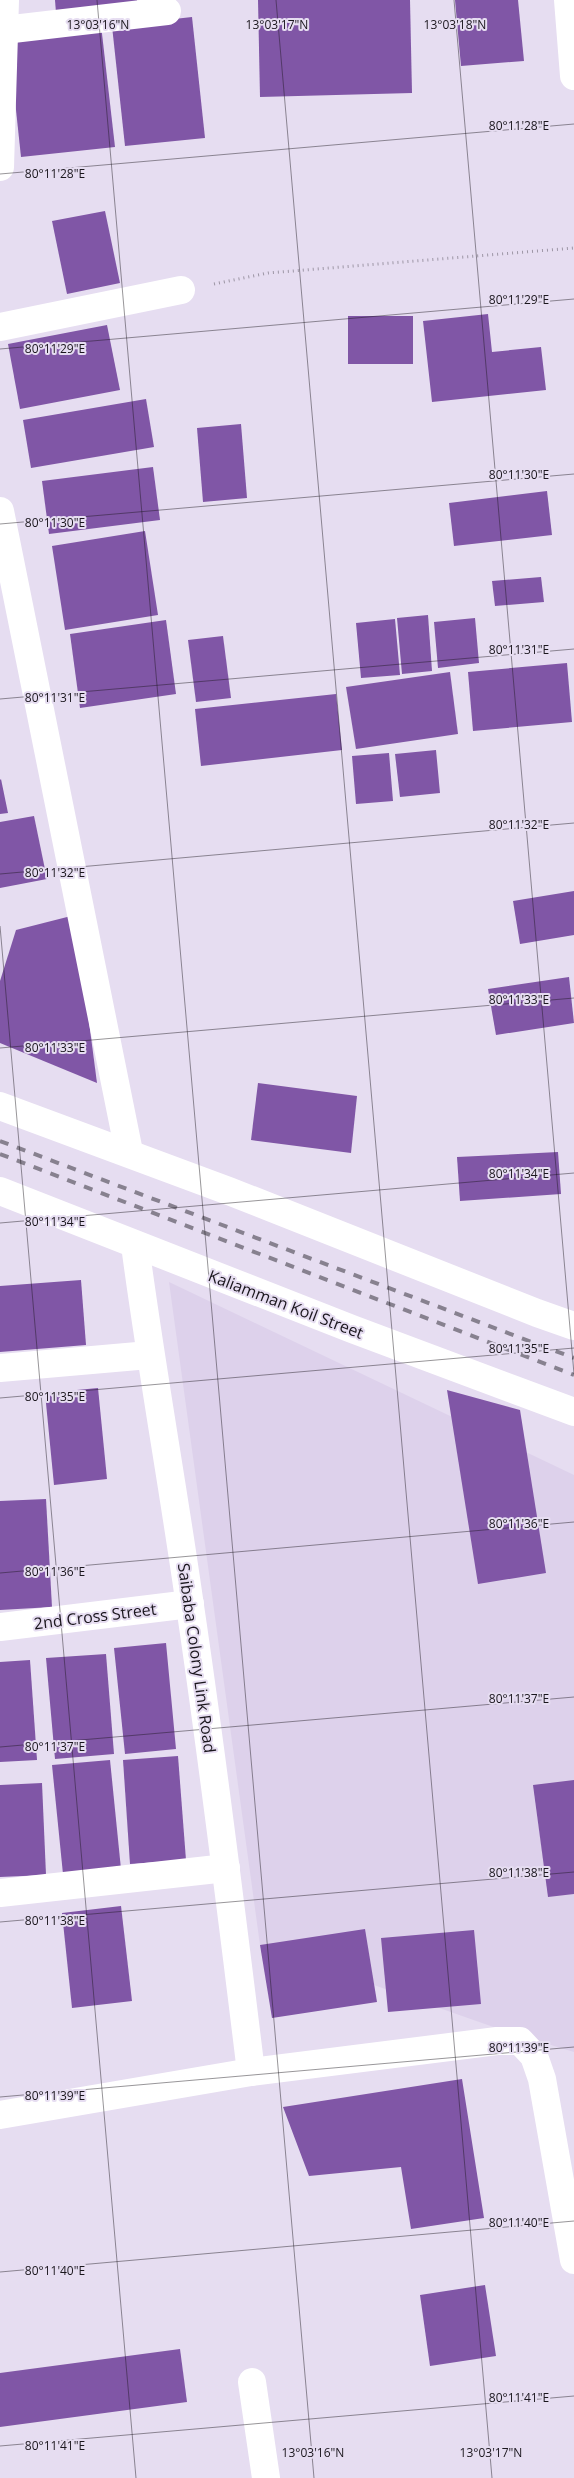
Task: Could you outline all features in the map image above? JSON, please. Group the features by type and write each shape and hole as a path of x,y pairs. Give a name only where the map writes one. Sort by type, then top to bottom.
{"street":[{"path":"0,167 5,0"},
{"path":"568,0 574,76"},
{"path":"4,30 167,11"},
{"path":"0,328 181,290"},
{"path":"0,511 129,1152"},
{"path":"0,1106 129,1152 574,1326"},
{"name":"Kaliamman Koil Street","path":"0,1191 135,1245 574,1412"},
{"name":"Saibaba Colony Link Road","path":"135,1245 149,1355 190,1604 226,1868 251,2072"},
{"path":"0,1368 149,1355"},
{"name":"2nd Cross Street","path":"0,1628 190,1604"},
{"path":"0,1893 226,1868"},
{"path":"0,2115 251,2072 497,2041 520,2041 534,2056 542,2078 574,2260"},
{"path":"252,2382 266,2478"}],"path":[{"path":"181,290 268,273 574,248"}],"shaded area":[{"path":"169,1282 574,1475 574,2052 502,2030 260,1945"}],"building":[{"path":"55,0 137,0 137,5 56,13"},
{"path":"258,0 410,0 412,93 260,97"},
{"path":"455,0 518,0 524,61 461,66"},
{"path":"192,17 205,138 125,146 112,26"},
{"path":"101,25 115,147 21,157 8,35"},
{"path":"105,211 120,283 67,294 52,221"},
{"path":"488,314 492,352 541,347 546,390 432,402 423,321"},
{"path":"348,316 413,316 413,364 348,364"},
{"path":"107,325 120,390 20,409 8,344"},
{"path":"146,399 154,447 31,468 23,420"},
{"path":"241,424 247,498 203,502 197,428"},
{"path":"153,467 160,520 49,534 42,481"},
{"path":"547,491 552,535 454,546 449,503"},
{"path":"145,531 158,615 65,630 52,546"},
{"path":"541,577 544,602 495,606 492,581"},
{"path":"428,615 432,671 402,674 397,618"},
{"path":"475,618 479,663 438,668 434,622"},
{"path":"395,619 400,675 361,678 356,623"},
{"path":"166,620 176,694 80,708 70,634"},
{"path":"223,636 231,698 196,702 188,640"},
{"path":"567,663 572,722 473,731 468,672"},
{"path":"450,672 458,734 356,749 346,687"},
{"path":"336,694 342,750 201,766 195,709"},
{"path":"436,750 440,793 400,797 395,754"},
{"path":"389,753 393,801 356,804 352,756"},
{"path":"0,780 8,813 0,814"},
{"path":"34,816 47,879 0,888 0,822"},
{"path":"574,891 574,935 520,944 513,901"},
{"path":"75,915 97,1083 0,1043 0,981 16,930"},
{"path":"569,977 574,1023 496,1035 488,989"},
{"path":"258,1083 357,1096 351,1153 251,1140"},
{"path":"558,1152 561,1194 460,1201 457,1157"},
{"path":"81,1280 86,1345 0,1352 0,1286"},
{"path":"98,1388 107,1479 54,1485 45,1393"},
{"path":"447,1390 520,1410 546,1573 478,1584"},
{"path":"46,1499 52,1607 0,1610 0,1501"},
{"path":"166,1643 176,1749 125,1754 114,1648"},
{"path":"106,1654 114,1754 55,1759 46,1658"},
{"path":"30,1660 37,1760 0,1762 0,1662"},
{"path":"178,1756 186,1860 130,1864 123,1760"},
{"path":"110,1760 121,1869 63,1874 52,1765"},
{"path":"574,1780 574,1894 548,1897 533,1785"},
{"path":"42,1783 46,1875 0,1877 0,1785"},
{"path":"121,1906 132,2001 72,2008 62,1913"},
{"path":"365,1929 377,2002 272,2018 260,1945"},
{"path":"474,1930 481,2004 388,2012 381,1938"},
{"path":"462,2079 484,2218 411,2229 401,2167 309,2176 283,2107"},
{"path":"485,2285 496,2356 430,2366 420,2295"},
{"path":"180,2349 187,2402 0,2427 0,2373"}],"railway":[{"path":"0,1141 574,1358"},
{"path":"0,1154 574,1375"}]}
